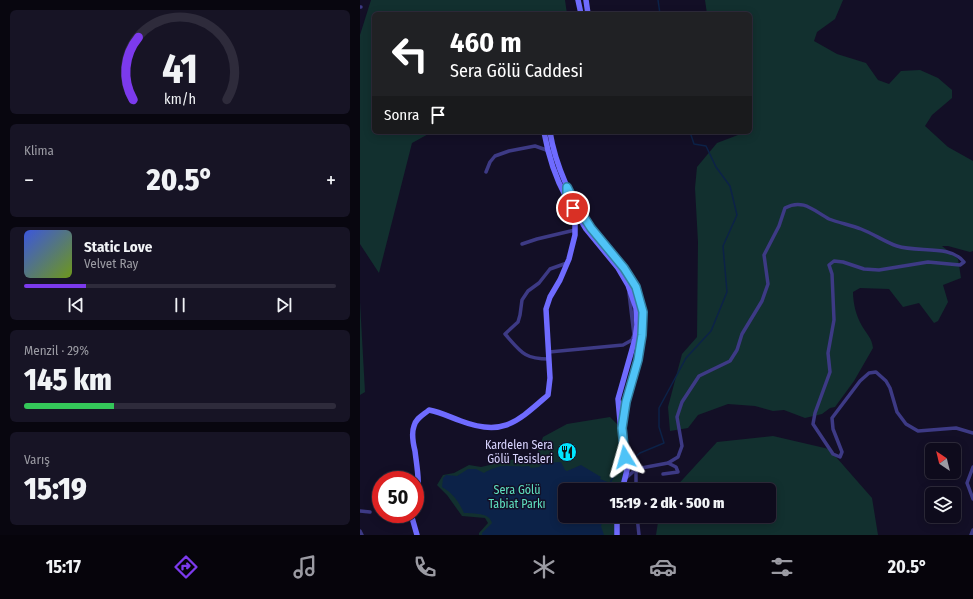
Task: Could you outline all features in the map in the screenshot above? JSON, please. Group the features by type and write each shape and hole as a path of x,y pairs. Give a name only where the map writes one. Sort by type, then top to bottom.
{"main road":[{"path":"578,0 581,12"},
{"path":"586,0 588,12"},
{"path":"544,134 548,150 560,185 586,229 618,268 628,285 636,308 637,325 635,339 618,400 622,428 622,443 627,470 625,483"},
{"path":"550,134 552,146 567,187 575,203 591,228 624,268 636,287 643,312 642,335 638,360 626,402 622,428"},
{"path":"416,471 412,435 414,425 419,417 429,410 446,414 461,421 483,428 500,428 513,424 548,395 550,378 546,309 550,297 568,263 575,235 575,221 567,198 567,187"},
{"path":"414,523 417,534"},
{"path":"616,523 617,535"}],"street":[{"path":"486,172 490,162 496,156 509,151 535,146 555,153"},
{"path":"626,479 636,469 668,463 678,457 682,446 677,417 682,402 699,376 730,361 737,350 742,334 762,301 768,284 764,254 779,226 785,208 792,204 812,208 829,218 862,230 898,246 917,250 939,250 960,257 964,262 960,265 928,262 879,270 864,269 843,262 834,261 829,265 832,274 834,320 828,353 830,372 815,413 813,424 833,454 840,457 842,452 833,429 832,418 860,381 869,373 876,372 886,381 890,388 897,412 906,424 918,431 956,428 973,433"},
{"path":"522,244 575,230"},
{"path":"549,359 537,359 526,356 518,350 505,334 518,322 522,300 528,291 539,283 550,269 568,263"},
{"path":"549,352 623,345 632,340 634,335 628,285 624,268"},
{"path":"663,474 673,474 678,472 676,467 668,463"},
{"path":"973,467 968,483 973,499"},
{"path":"636,469 636,483"},
{"path":"360,511 370,512"},
{"path":"638,523 639,535"},
{"path":"971,535 973,530"},
{"path":"360,531 362,535"}],"green space":[{"path":"371,0 565,0 567,12 372,12 372,134 428,134 412,143 379,273 360,244 360,35"},
{"path":"705,0 843,0 835,19 817,32 814,41 837,54 866,63 878,80 889,84 901,71 920,70 938,78 952,90 952,98 932,115 925,126 948,147 973,161 973,251 970,252 948,246 942,246 958,259 961,278 943,285 948,302 938,321 934,323 919,303 903,307 889,289 860,288 853,292 854,305 857,314 862,326 870,338 873,348 854,381 835,407 830,408 822,414 805,418 784,410 773,411 755,406 728,404 698,415 688,428 670,431 668,407 682,354 697,337 698,242 695,188 697,167 717,143 738,135 737,134 752,134 752,12 707,12"},
{"path":"360,302 365,392 360,395"},
{"name":"Sera Gölü Tabiat Parkı","path":"610,417 621,428 627,470 624,483 558,483 558,523 617,523 617,535 479,535 488,523 485,518 462,516 447,495 437,485 443,475 454,473 469,465 481,467 515,459 534,462 543,437 567,424"},
{"path":"773,436 829,449 872,498 878,535 656,535 658,523 776,523 776,483 679,483 717,442"}],"water":[{"path":"561,462 567,471 581,465 601,477 600,479 610,483 558,483 558,523 602,523 601,526 604,535 482,535 482,533 492,523 490,519 481,514 464,513 455,498 442,487 443,478 446,475 457,476 468,469 476,469 484,473 503,466 529,466 531,468 539,467 543,463"}],"waterway":[{"path":"658,0 660,12"},
{"path":"628,463 640,453 664,443 659,427 659,408 686,358 711,331 727,292 723,246 737,215 730,186 716,167 706,146 694,144 691,134"},
{"path":"610,483 616,472 625,465"}],"place":[{"name":"Kardelen Sera Gölü Tesisleri","path":"567,452"}],"route":[{"path":"573,208 567,198 567,187 591,228 624,268 636,287 643,312 642,335 638,360 626,402 622,428 622,443 625,457"}]}
